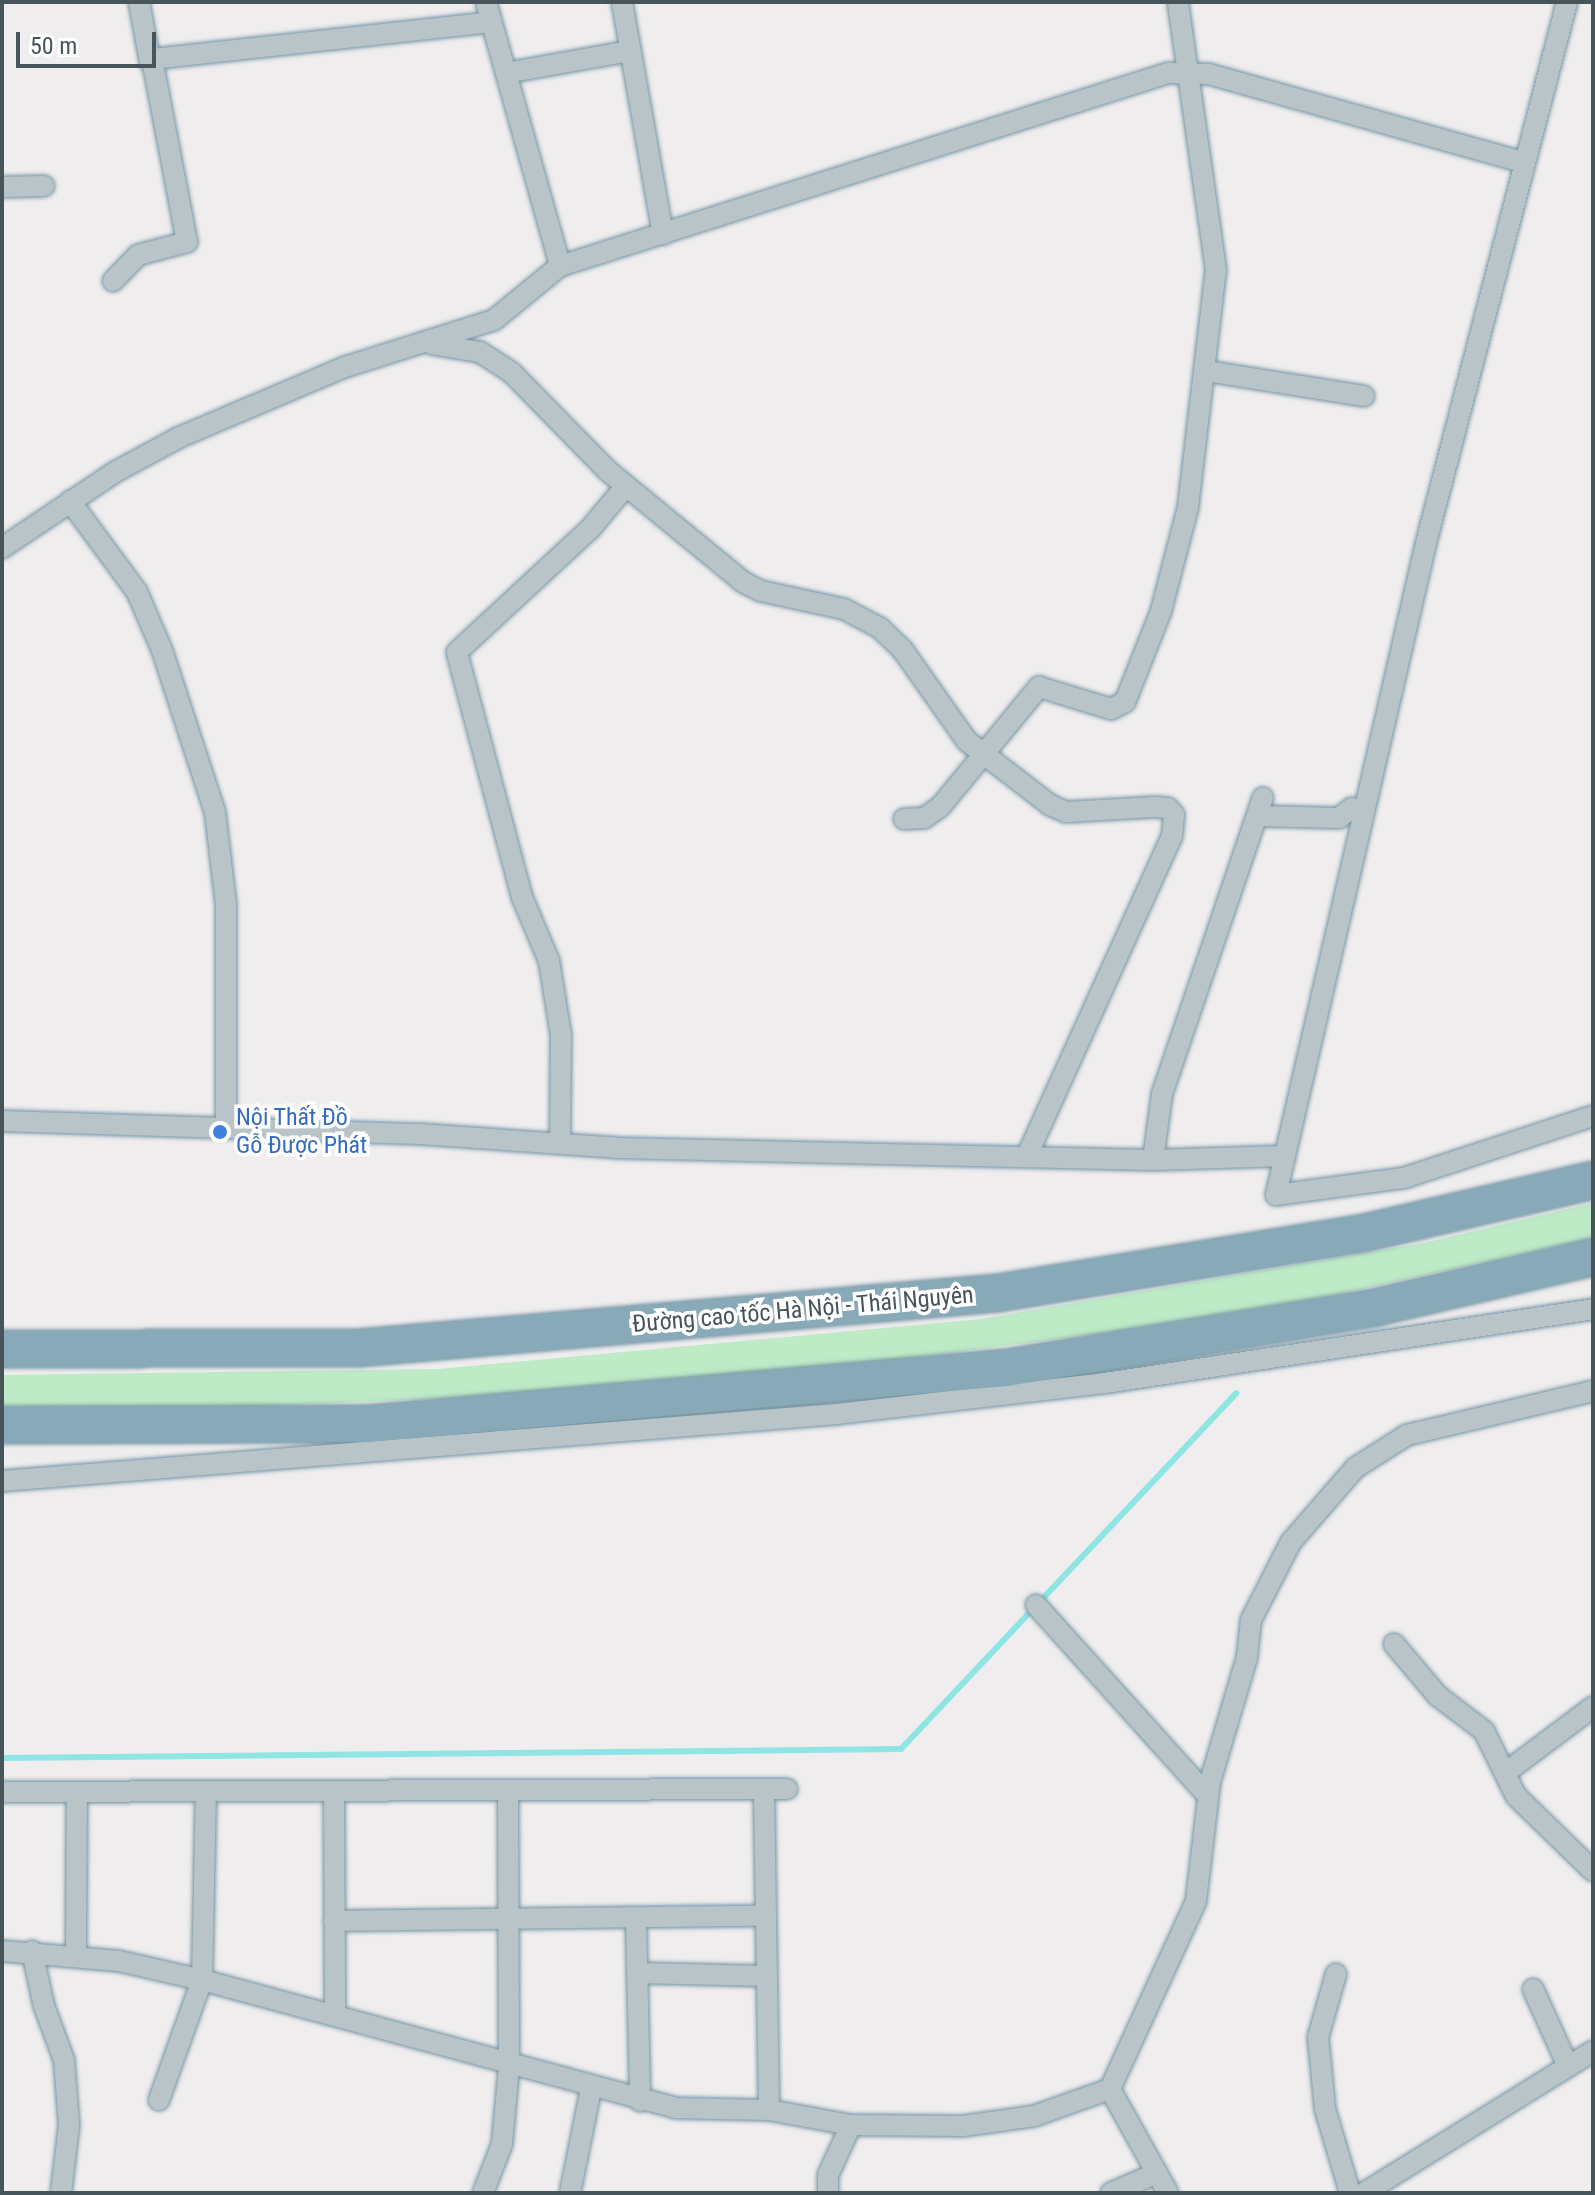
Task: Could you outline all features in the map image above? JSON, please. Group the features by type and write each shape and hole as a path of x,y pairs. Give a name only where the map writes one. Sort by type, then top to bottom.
{"highway":[{"name":"Đường cao tốc Hà Nội - Thái Nguyên","path":"2,1349 358,1348 998,1293 1364,1233 1593,1180"},
{"path":"2,1425 366,1424 1006,1368 1377,1307 1593,1257"}],"street":[{"path":"113,281 138,255 187,242 139,2"},
{"path":"622,2 663,234"},
{"path":"904,819 934,812 1043,685 1106,707 1125,702 1161,611 1188,507 1216,270 1178,2"},
{"path":"1567,2 1363,810 1276,1195 1404,1178 1593,1116"},
{"path":"150,62 488,12 560,266"},
{"path":"506,73 629,51"},
{"path":"2,548 70,501 180,437 345,367 429,344 494,320 560,266 1168,73 1186,72 1525,163"},
{"path":"2,187 44,186"},
{"path":"429,344 480,352 511,372 626,486 752,587 844,609 880,628 902,649 983,757 1058,810 1168,808 1175,824 1027,1156"},
{"path":"1206,371 1364,396"},
{"path":"560,1143 561,1035 549,961 522,897 457,652 590,529 626,486"},
{"path":"70,501 137,592 162,650 215,812 226,904 226,1125"},
{"path":"1153,1160 1162,1094 1260,807 1340,818 1352,808 1363,810"},
{"path":"2,1121 226,1125 560,1143 1153,1160 1285,1156"},
{"path":"2,1481 837,1414 1105,1383 1593,1309"},
{"path":"2,1951 32,1951 119,1961 202,1980 335,2015 509,2067 675,2108 769,2110 851,2125 963,2126 1034,2116 1110,2089 1196,1901 1208,1796 1247,1657 1251,1620 1291,1542 1330,1493 1367,1458 1407,1435 1593,1391"},
{"path":"1036,1605 1208,1796"},
{"path":"1394,1644 1438,1696 1484,1731 1516,1796 1593,1871"},
{"path":"1505,1773 1593,1707"},
{"path":"764,1789 769,2110"},
{"path":"2,1792 787,1789"},
{"path":"483,2193 502,2144 509,2067 508,1790"},
{"path":"159,2100 202,1980 206,1791"},
{"path":"334,1791 335,2015"},
{"path":"76,1956 77,1792"},
{"path":"334,1921 766,1916"},
{"path":"636,1918 640,2101"},
{"path":"32,1951 44,2006 64,2060 69,2125 61,2193"},
{"path":"637,1973 767,1976"},
{"path":"1336,1974 1318,2037 1325,2109 1350,2193"},
{"path":"1533,1989 1568,2066"},
{"path":"1364,2193 1593,2051"},
{"path":"570,2193 591,2089"},
{"path":"1110,2089 1168,2193"},
{"path":"828,2193 828,2175 851,2125"},
{"path":"1111,2193 1157,2173"}],"green space":[{"path":"1593,1203 1593,1238 1334,1295 1119,1331 779,1375 543,1394 239,1407 2,1406 2,1375 438,1369 981,1319 1428,1242"}],"waterway":[{"path":"2,1758 901,1749 1236,1393"}],"place":[{"name":"Nội Thất Đồ Gỗ Được Phát","path":"220,1132"}]}
